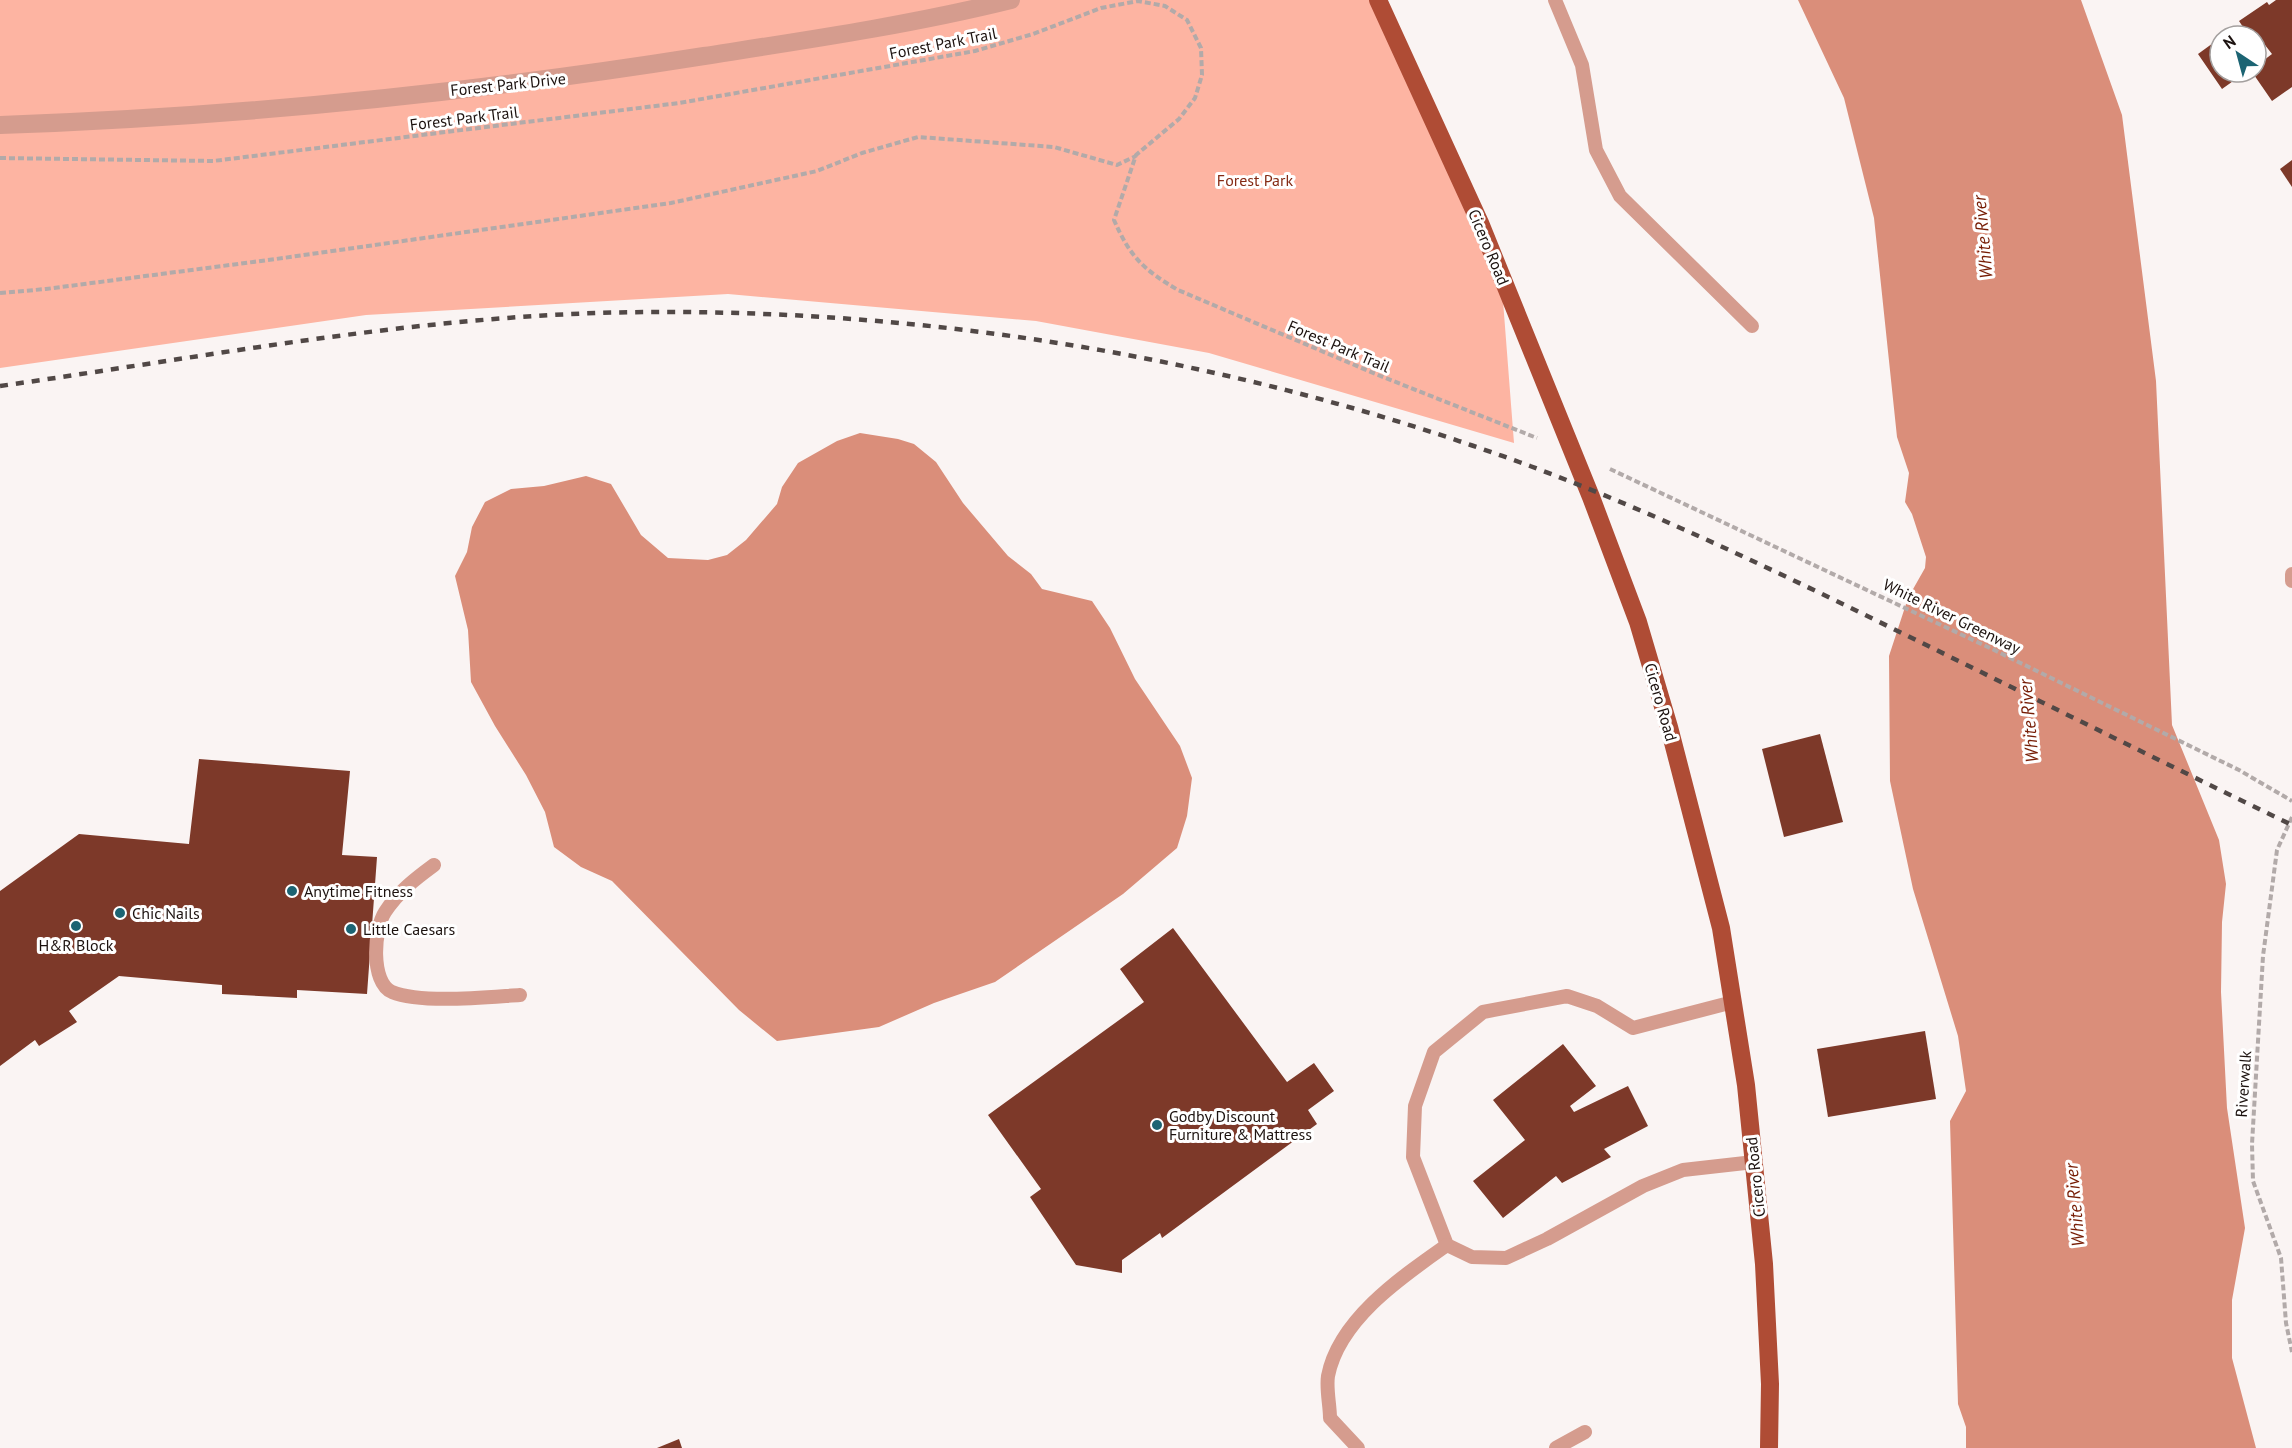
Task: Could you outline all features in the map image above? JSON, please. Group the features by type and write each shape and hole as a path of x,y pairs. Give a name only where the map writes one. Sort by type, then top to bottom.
{"main road":[{"name":"Cicero Road","path":"1378,0 1479,223 1591,497 1638,622 1669,727 1721,927 1746,1085 1764,1264 1770,1384 1769,1448"}],"street":[{"name":"Forest Park Drive","path":"0,125 110,121 335,103 559,79 844,34 1011,0"}],"lane":[{"path":"1555,0 1582,65 1596,150 1620,196 1752,326"},
{"path":"2292,574 2292,581"},
{"path":"434,865 411,881 383,915 376,967 381,982 391,992 447,999 520,995"},
{"path":"1733,1002 1633,1028 1597,1006 1567,996 1483,1012 1434,1052 1415,1107 1413,1157 1448,1245 1472,1257 1506,1258 1547,1239 1643,1186 1683,1170 1754,1162"},
{"path":"1358,1448 1330,1418 1328,1377 1341,1341 1392,1283 1448,1245"},
{"path":"1556,1448 1585,1432"}],"path":[{"name":"Forest Park Trail","path":"0,158 213,161 680,103 975,51 1033,34 1101,8 1138,1 1165,6 1187,20 1201,48 1202,75 1195,98 1179,119 1136,155 1114,220 1134,258 1152,275 1179,290 1271,330 1518,430"},
{"path":"0,292 57,288 276,260 671,202 817,171 862,153 918,137 1054,147 1117,165 1136,155"},
{"name":"White River Greenway","path":"1653,487 1827,569 2239,770 2292,801"},
{"name":"Riverwalk","path":"2292,817 2277,850 2263,956 2252,1144 2253,1181 2281,1258 2286,1323 2292,1352"}],"green space":[{"name":"Forest Park","path":"0,0 1371,0 1501,275 1514,443 1209,353 1036,321 728,294 366,315 0,368"}],"water":[{"name":"White River","path":"1798,0 2081,0 2122,115 2156,381 2172,725 2219,840 2226,884 2222,922 2221,992 2227,1108 2245,1228 2232,1300 2232,1358 2256,1448 1966,1448 1966,1427 1958,1404 1950,1121 1966,1091 1958,1036 1913,889 1890,781 1889,656 1908,598 1925,568 1926,557 1912,514 1905,502 1909,473 1897,437 1874,218 1844,98"},
{"path":"860,433 914,444 936,462 963,503 1008,556 1031,574 1042,589 1092,601 1110,628 1135,679 1180,746 1192,778 1187,816 1177,848 1123,894 995,982 934,1003 879,1027 777,1041 739,1010 612,881 581,867 554,847 545,812 471,682 468,630 455,576 467,552 472,527 485,502 511,489 544,486 586,476 611,484 641,535 668,558 708,560 727,555 746,540 777,504 782,487 798,463 837,441"}],"building":[{"path":"2276,0 2292,0 2292,87 2272,101 2260,84 2268,84 2268,57 2272,54 2268,49 2268,24 2241,24 2239,21 2267,2 2269,5"},
{"path":"2208,47 2208,69 2198,54"},
{"path":"2219,84 2229,84 2222,89"},
{"path":"2292,160 2292,187 2280,169"},
{"path":"1820,734 1843,822 1784,837 1762,749"},
{"path":"199,759 350,771 342,855 377,857 367,994 297,990 297,998 222,994 222,985 119,976 69,1011 77,1022 39,1046 35,1040 0,1066 0,891 79,834 189,844"},
{"path":"1173,928 1287,1082 1314,1063 1334,1091 1308,1110 1317,1124 1162,1238 1160,1233 1122,1260 1122,1273 1076,1265 1030,1197 1041,1189 988,1115 1144,1002 1120,969"},
{"path":"1925,1031 1936,1099 1828,1117 1817,1049"},
{"path":"1563,1044 1596,1086 1570,1106 1574,1112 1628,1086 1648,1126 1604,1149 1611,1157 1562,1183 1556,1176 1503,1218 1473,1181 1525,1140 1493,1100"},
{"path":"679,1439 682,1448 657,1448"}],"railway":[{"path":"0,386 327,337 491,319 574,314 657,312 768,314 879,321 990,333 1100,350 1209,372 1318,398 1425,430 1579,485 1772,570 2292,825"}],"place":[{"name":"Anytime Fitness","path":"292,891"},
{"name":"Chic Nails","path":"120,913"},
{"name":"H&R Block","path":"76,926"},
{"name":"Little Caesars","path":"351,929"},
{"name":"Godby Discount Furniture & Mattress","path":"1157,1125"}]}
